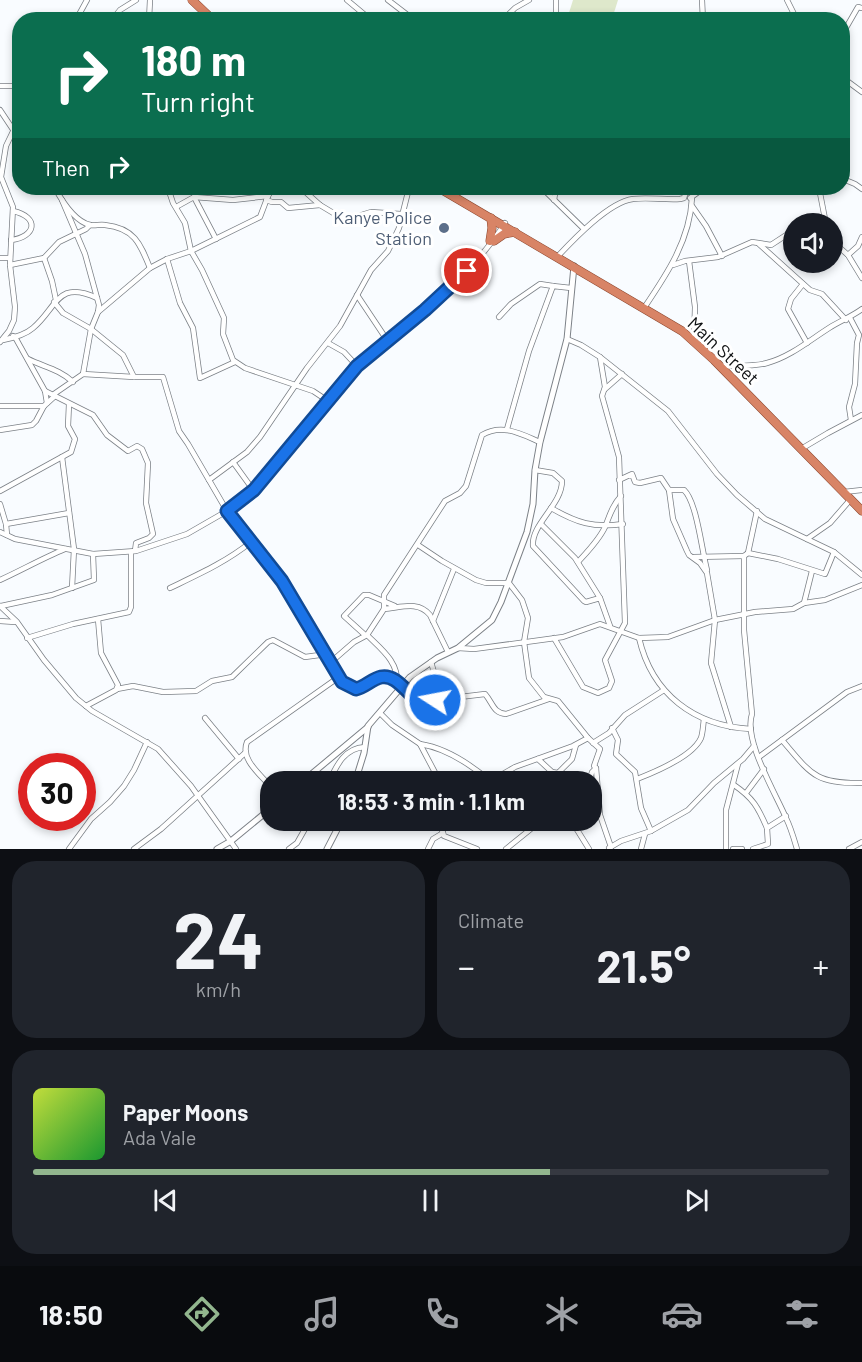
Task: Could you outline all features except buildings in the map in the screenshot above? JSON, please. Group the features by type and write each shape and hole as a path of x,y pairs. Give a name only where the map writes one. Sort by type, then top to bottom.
{"highway":[{"path":"192,0 205,12"},
{"name":"Main Street","path":"453,195 644,308 694,341 862,513"},
{"name":"Main Street","path":"453,195 548,251"},
{"path":"491,218 492,241"},
{"path":"492,241 504,234 515,232"}],"street":[{"path":"118,12 136,0"},
{"path":"347,0 361,12"},
{"path":"388,0 404,12"},
{"path":"510,12 529,0"},
{"path":"850,22 860,7 860,0"},
{"path":"0,110 12,132 4,151 0,178 13,204 10,265 15,313 8,334 0,341"},
{"path":"0,430 32,425 45,404 60,388 83,374 91,329 98,312 97,298 85,254 59,195"},
{"path":"171,195 185,223 191,251 224,318 223,334 235,362 313,391 328,401"},
{"path":"98,312 150,268 191,251 260,217 269,195"},
{"path":"309,195 320,205 345,220 371,212 401,214"},
{"path":"209,480 247,452 328,343 371,270 388,251 399,228 407,195"},
{"path":"549,195 584,229"},
{"path":"554,200 555,195"},
{"path":"558,256 584,229 627,200 692,198 696,195"},
{"path":"820,195 824,213"},
{"path":"176,207 194,197 233,200 267,198 272,202 281,202 288,208 320,205"},
{"path":"194,197 216,239"},
{"path":"644,308 673,265 684,238 692,198"},
{"path":"62,201 80,219 90,225 104,225 128,231 140,244 150,268"},
{"path":"692,206 722,256"},
{"path":"11,240 22,237 31,230 32,226 26,215 13,211"},
{"path":"0,532 15,539 93,554 133,552 187,534 227,511 254,490 357,366 425,310 467,271 492,241 503,223"},
{"path":"10,265 44,258 59,243 90,225"},
{"path":"673,265 722,256 744,244 757,242 771,245 783,237"},
{"path":"848,255 858,246 862,237"},
{"path":"757,242 810,290 822,294 848,319 859,335 855,384 849,406 851,420"},
{"path":"843,251 862,278"},
{"path":"0,258 10,258"},
{"path":"44,258 52,281 55,301 63,313 91,329 123,355 134,377"},
{"path":"168,259 180,303 193,328 201,378 235,362"},
{"path":"689,261 695,308 694,341"},
{"path":"315,771 368,726 399,685 431,662 458,648 492,620 509,583 534,504 535,470 540,442 567,339 574,266"},
{"path":"499,317 511,304 540,284 571,288"},
{"path":"803,284 791,299 788,309 807,343"},
{"path":"507,429 529,351 553,286"},
{"path":"0,341 31,330 55,301 69,292 84,292 97,298"},
{"path":"357,295 387,340"},
{"path":"720,366 768,363 807,343 862,309"},
{"path":"8,334 15,337 45,391 45,404"},
{"path":"567,339 600,357 668,411 717,474 765,519 834,552 862,575"},
{"path":"328,343 344,352 357,366"},
{"path":"555,638 583,687 597,693 609,688 612,681 604,660 625,623 623,524 619,457 603,396 605,387 600,357"},
{"path":"28,359 49,366 73,382"},
{"path":"83,374 163,377 177,428 227,511 282,581 342,682 356,689 380,677 389,678 426,705 433,703 436,691 431,662"},
{"path":"603,391 622,374"},
{"path":"27,638 126,613 130,610 133,552 136,543 153,534 146,503 149,470 147,458 140,447 128,451 107,435 93,415 45,391"},
{"path":"0,406 45,404"},
{"path":"0,490 71,452 75,439 68,426 69,404"},
{"path":"801,450 862,415"},
{"path":"331,663 354,642 366,635 384,609 384,595 400,568 418,545 445,501 460,493 466,486 482,435 507,429 540,442"},
{"path":"62,457 74,549 72,588"},
{"path":"233,462 254,490"},
{"path":"535,470 553,473 562,481 562,486 533,540 533,546 584,601 600,598"},
{"path":"619,480 632,474 635,482 640,483 661,478 669,490 673,519 689,555 700,563 707,573"},
{"path":"669,490 684,490 689,496 699,530 715,620 711,663 730,727"},
{"path":"842,492 862,490"},
{"path":"578,562 595,543 605,526 610,511 621,496"},
{"path":"807,539 830,523 852,502"},
{"path":"0,504 8,535"},
{"path":"551,508 583,524 605,526 623,524"},
{"path":"757,511 746,555 744,614 752,714 749,721 754,746 786,816 797,849"},
{"path":"6,524 69,513"},
{"path":"541,524 578,562 600,598 610,626"},
{"path":"170,588 213,568 251,542"},
{"path":"418,545 454,569 486,583 509,583"},
{"path":"0,580 66,548"},
{"path":"689,555 704,558 746,555 778,558 825,574 834,552"},
{"path":"0,605 72,588 94,580 93,554"},
{"path":"433,621 454,569"},
{"path":"804,603 812,571"},
{"path":"509,583 522,600 526,611 528,623 524,642 528,677 544,697 558,701 600,750 594,766 600,815 610,848 621,841 645,834 688,810 754,746"},
{"path":"458,648 474,649 555,638 600,624 639,638 675,635 715,620 744,614 793,609 804,603 825,600 862,585"},
{"path":"398,607 364,595 344,616 389,657 397,672 399,685"},
{"path":"0,605 17,622 63,684 86,706 158,749 198,795 236,849"},
{"path":"384,609 412,606 422,608 433,621 448,652"},
{"path":"98,619 101,652 118,683 117,689"},
{"path":"0,621 17,622"},
{"path":"639,638 649,669 664,690 689,712 730,727 751,729"},
{"path":"86,706 117,689 133,686 163,692 196,691 212,681 232,677 262,647 273,640 305,657 327,654"},
{"path":"260,774 245,753 249,739 339,677"},
{"path":"759,757 847,692 862,686"},
{"path":"593,743 609,733 625,715 664,690"},
{"path":"436,691 460,697 485,694 494,709 501,714 514,713 549,699"},
{"path":"380,713 392,725 420,744 435,746 478,771"},
{"path":"205,718 239,759"},
{"path":"637,779 688,752 701,737 704,719"},
{"path":"358,771 368,726"},
{"path":"612,728 618,740 616,754 634,770 641,808 651,831"},
{"path":"506,771 576,745 588,738"},
{"path":"782,741 815,776 837,782 862,783"},
{"path":"69,849 91,819 110,802 129,779 147,742"},
{"path":"420,744 434,771"},
{"path":"538,759 552,772 558,773 572,759 576,745"},
{"path":"335,771 344,756 354,748 365,747"},
{"path":"134,849 161,829 245,753"},
{"path":"726,849 726,810 738,764"},
{"path":"593,771 596,768"},
{"path":"746,793 764,769"},
{"path":"734,785 746,793 758,806 767,828 771,849"},
{"path":"767,828 786,816"},
{"path":"217,849 231,841 260,817"},
{"path":"289,849 297,843 304,831"},
{"path":"327,849 336,831"},
{"path":"506,849 528,831"},
{"path":"578,831 590,849"},
{"path":"428,849 433,839 443,833 447,837 477,849"},
{"path":"641,849 645,834"},
{"path":"753,849 766,845 768,842"},
{"path":"849,849 862,842"},
{"path":"733,849 742,849"}],"green space":[{"path":"573,0 618,0 614,12 569,12"}],"place":[{"name":"Kanye Police Station","path":"444,228"}],"route":[{"path":"435,700 429,705 423,704 398,684 385,677 380,677 356,689 342,682 320,641 282,581 227,511 254,490 357,366 388,338 414,320 467,271"}]}
